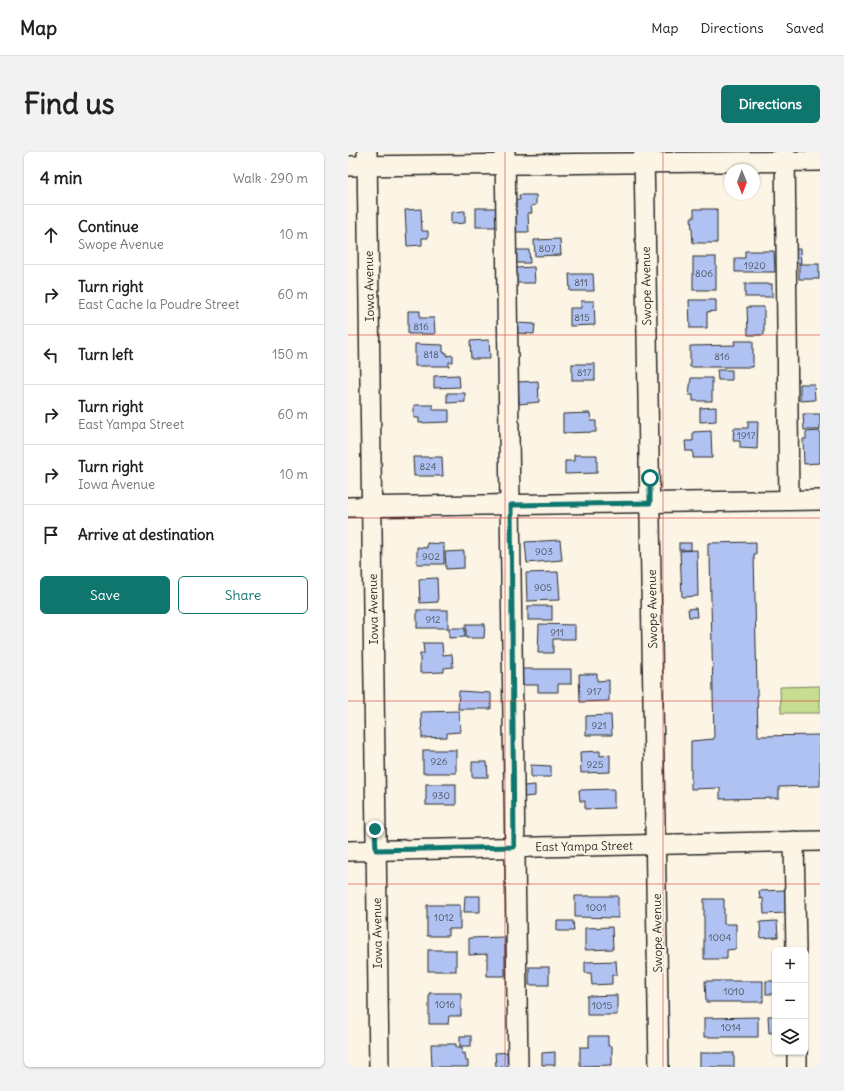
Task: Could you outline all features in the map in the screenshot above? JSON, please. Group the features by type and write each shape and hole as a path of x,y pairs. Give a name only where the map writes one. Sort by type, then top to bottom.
{"street":[{"path":"785,157 788,500"},
{"path":"348,166 367,159 785,157 820,161"},
{"path":"505,158 518,1067"},
{"name":"Swope Avenue","path":"644,158 656,844 658,1067"},
{"name":"Iowa Avenue","path":"367,159 379,1067"},
{"path":"348,507 820,500"},
{"path":"794,841 796,947"},
{"name":"East Yampa Street","path":"348,851 820,841"},
{"path":"797,1055 798,1067"}],"green space":[{"path":"820,686 820,713 781,713 780,687"}],"building":[{"path":"519,195 536,195 536,205 531,206 532,213 528,213 529,232 513,232 513,200 520,200"},
{"path":"476,208 497,208 497,227 476,227"},
{"path":"421,209 422,231 428,231 428,238 422,238 422,245 407,246 405,210"},
{"path":"694,209 717,209 717,243 693,243 691,218 694,218"},
{"path":"465,211 465,223 451,224 451,212"},
{"path":"560,239 561,255 535,256 534,240"},
{"path":"800,249 801,263 790,263 789,250"},
{"path":"514,250 529,250 530,263 514,263"},
{"path":"745,251 774,251 775,272 735,272 735,258 745,258"},
{"path":"693,257 716,257 716,290 693,290"},
{"path":"799,264 819,264 819,279 799,279"},
{"path":"534,267 535,283 515,283 515,268"},
{"path":"569,274 593,274 594,291 570,291"},
{"path":"745,284 772,284 772,297 745,297"},
{"path":"689,300 716,300 716,311 707,312 707,328 690,328"},
{"path":"581,301 594,301 595,325 570,326 570,308 581,308"},
{"path":"747,307 764,307 764,335 748,335"},
{"path":"408,311 420,311 420,318 434,318 435,334 408,334"},
{"path":"516,323 535,324 534,334 516,333"},
{"path":"489,340 490,359 471,359 470,341"},
{"path":"734,341 753,341 753,367 690,367 690,346 735,345"},
{"path":"415,344 443,345 443,352 447,353 447,356 453,355 453,362 449,362 449,366 415,366"},
{"path":"572,364 595,364 595,380 572,380"},
{"path":"717,370 732,370 732,380 718,380"},
{"path":"459,375 460,387 434,388 434,376"},
{"path":"691,378 712,378 712,401 693,401 693,395 689,395"},
{"path":"538,381 539,402 519,404 518,382"},
{"path":"800,384 814,384 815,400 800,401"},
{"path":"447,393 465,393 465,402 447,403"},
{"path":"414,405 433,405 433,410 449,410 449,422 419,423 419,418 414,418"},
{"path":"716,407 716,421 700,422 700,408"},
{"path":"590,413 591,421 596,421 596,432 563,433 563,414"},
{"path":"803,414 820,414 820,430 804,430"},
{"path":"748,421 758,421 757,449 740,448 740,441 733,441 734,428 748,428"},
{"path":"711,431 712,458 693,458 693,451 686,451 685,441 693,441 693,432"},
{"path":"820,431 820,463 804,464 803,439 806,439 806,432"},
{"path":"574,455 597,455 597,473 565,474 565,461 574,461"},
{"path":"413,457 442,457 443,476 414,476"},
{"path":"560,540 562,560 527,563 525,542"},
{"path":"756,542 756,554 754,554 758,736 820,735 820,786 779,787 779,798 720,799 720,788 691,789 691,741 714,739 710,556 708,556 708,543"},
{"path":"427,543 444,544 444,564 417,564 417,547 427,548"},
{"path":"679,543 691,543 691,550 679,550"},
{"path":"697,550 698,596 682,597 680,551"},
{"path":"464,551 464,568 446,569 445,552"},
{"path":"558,572 560,600 527,601 526,573"},
{"path":"437,578 438,602 420,603 419,579"},
{"path":"528,606 552,606 552,620 528,620"},
{"path":"696,608 697,617 689,617 688,609"},
{"path":"417,610 448,610 448,628 417,628"},
{"path":"466,624 485,624 484,638 466,638"},
{"path":"539,624 575,625 575,639 553,639 553,653 538,653"},
{"path":"449,628 465,628 465,637 449,638"},
{"path":"423,643 442,643 443,655 452,654 453,667 444,668 444,672 420,673 420,654 424,654"},
{"path":"520,669 571,669 571,684 558,684 558,692 538,692 538,685 520,685"},
{"path":"579,674 597,674 597,681 609,680 609,701 580,702"},
{"path":"459,691 491,693 491,709 458,709"},
{"path":"459,711 460,732 447,733 447,737 422,738 421,712"},
{"path":"611,715 612,735 586,735 586,716"},
{"path":"423,750 456,750 456,773 423,773"},
{"path":"600,751 600,756 610,755 610,772 581,773 580,752"},
{"path":"472,762 487,762 488,777 472,777"},
{"path":"531,765 551,766 551,777 531,777"},
{"path":"426,784 456,784 456,805 426,805"},
{"path":"535,785 535,796 524,797 524,786"},
{"path":"614,789 614,808 585,809 585,801 580,801 579,790"},
{"path":"786,890 787,913 764,914 763,898 760,899 759,891"},
{"path":"465,896 480,896 480,912 464,912"},
{"path":"575,896 618,896 618,918 575,917"},
{"path":"704,899 724,899 724,924 736,924 736,949 727,950 727,959 704,959"},
{"path":"427,905 460,905 460,929 448,929 448,936 427,936"},
{"path":"557,921 573,921 574,931 557,931"},
{"path":"777,921 778,937 761,938 760,922"},
{"path":"612,927 613,949 585,950 585,928"},
{"path":"505,937 505,976 487,976 487,954 469,955 469,938"},
{"path":"428,950 456,950 456,971 428,971"},
{"path":"616,961 617,975 612,975 612,984 592,985 591,973 585,973 585,962"},
{"path":"529,967 549,967 549,985 529,985"},
{"path":"705,981 763,981 763,1002 706,1002"},
{"path":"766,981 772,981 772,994 766,994"},
{"path":"429,993 461,993 461,1016 449,1016 448,1024 429,1024"},
{"path":"617,995 617,1015 587,1015 587,996"},
{"path":"768,1016 772,1016 772,1032 769,1033"},
{"path":"758,1017 758,1037 704,1037 704,1018"},
{"path":"460,1036 471,1036 471,1046 460,1046"},
{"path":"589,1036 608,1036 608,1046 612,1046 612,1065 580,1066 580,1047 589,1047"},
{"path":"431,1044 456,1044 456,1047 462,1047 462,1054 465,1053 466,1061 468,1061 468,1067 432,1067"},
{"path":"511,1052 512,1067 496,1067 495,1053"},
{"path":"555,1052 555,1065 542,1065 542,1053"},
{"path":"700,1053 734,1053 734,1067 700,1067"}],"route":[{"path":"375,829 376,850 514,847 511,505 650,503 650,478"}]}
